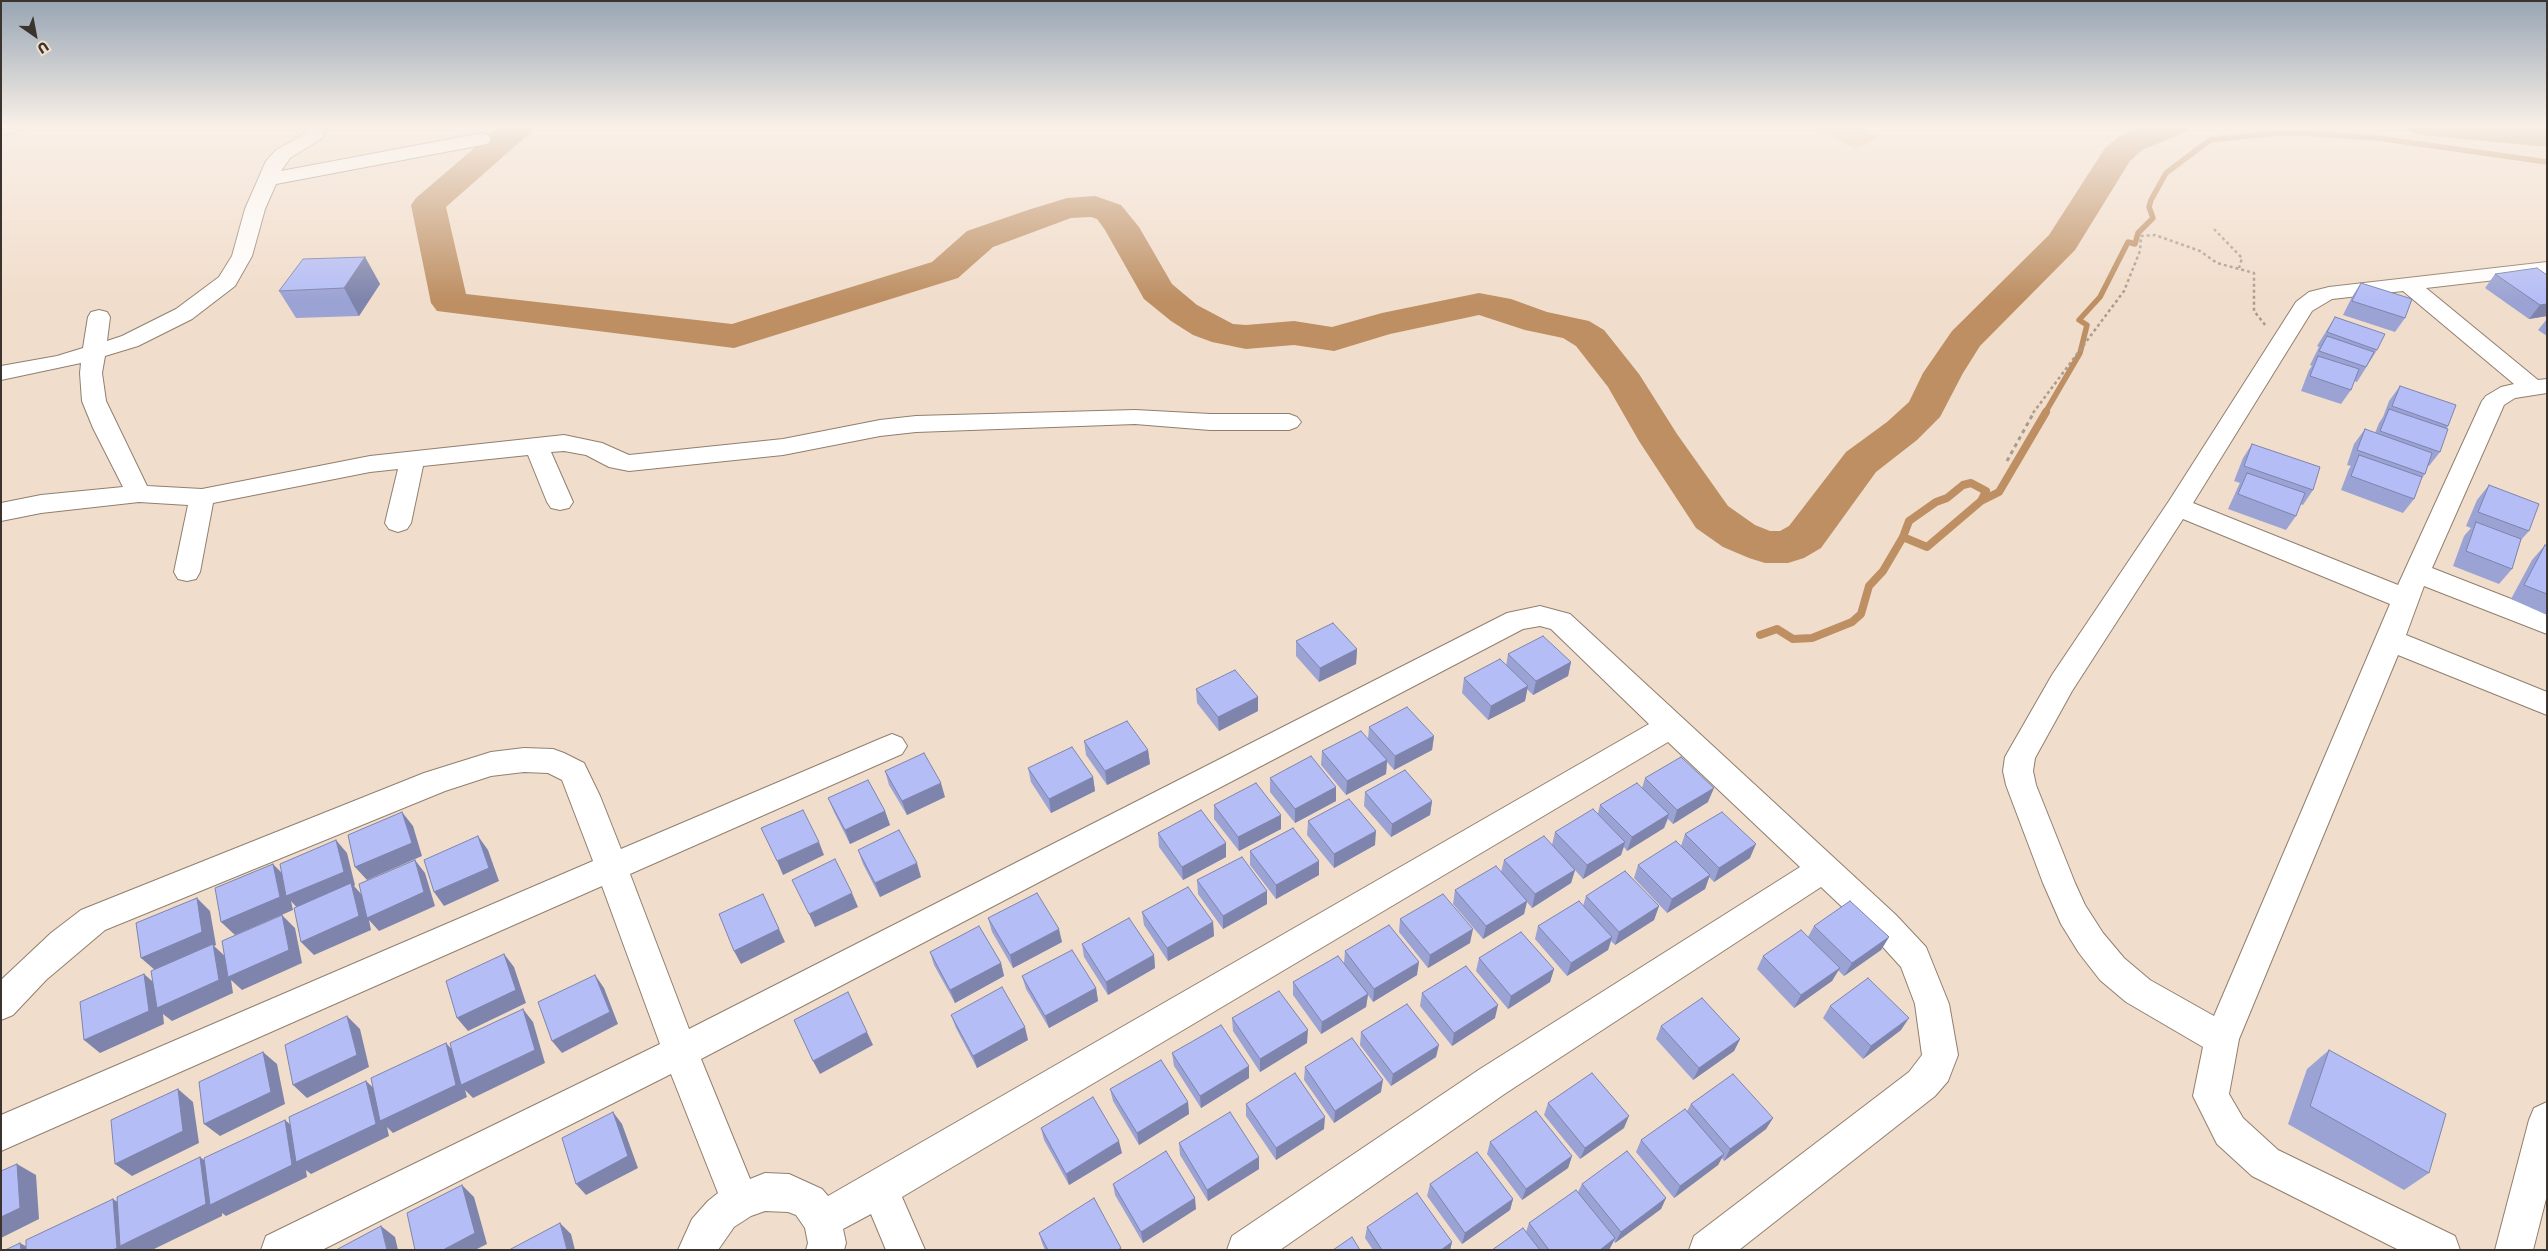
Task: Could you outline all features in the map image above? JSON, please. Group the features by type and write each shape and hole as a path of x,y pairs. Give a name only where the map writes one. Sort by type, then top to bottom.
{"street":[{"path":"1,373 94,354 130,341 184,314 227,281 242,256 255,209 265,183"},
{"path":"2222,1039 2138,991 2112,969 2090,943 2073,914 2060,883 2018,771 2020,757 2062,683 2178,507 2304,306 2318,296 2329,293 2547,268"},
{"path":"2406,283 2539,386"},
{"path":"99,317 91,373 94,401 105,428 139,494"},
{"path":"2441,1250 2266,1163 2230,1131 2211,1096 2222,1039 2412,586 2494,401 2509,392 2539,386"},
{"path":"1,512 41,504 139,494 202,497 329,471 413,458 564,443 578,445 618,461 643,462 783,447 880,428 916,424 1135,417 1210,422 1289,422"},
{"path":"536,445 560,502"},
{"path":"398,523 413,458"},
{"path":"187,572 202,497"},
{"path":"2178,507 2412,586 2547,624"},
{"path":"280,1250 680,1052 1516,620 1540,616 1560,621 1884,925 1914,958 1932,1004 1940,1055 1935,1069 1922,1084 1708,1250"},
{"path":"2390,640 2547,704"},
{"path":"697,1250 706,1232 721,1214 740,1201 765,1192 789,1193 809,1202 824,1235 879,1189 1670,726"},
{"path":"1,1133 892,746"},
{"path":"1,1004 49,956 93,920 435,782 491,764 524,760 553,761 573,772 612,868 680,1052 740,1201"},
{"path":"1246,1250 1493,1081 1824,869"},
{"path":"2514,1250 2547,1120"},
{"path":"879,1189 906,1250"}],"path":[{"path":"2214,230 2242,258 2239,268"},
{"path":"2007,461 2030,417 2124,291 2140,251 2141,236 2155,235 2200,250 2217,263 2254,273 2254,311 2257,317 2282,339"}],"building":[{"path":"365,257 344,288 279,291 303,259"},
{"path":"2537,268 2547,275 2547,304 2540,305 2495,274"},
{"path":"2361,283 2412,299 2405,318 2352,301"},
{"path":"2335,317 2385,334 2377,350 2327,332"},
{"path":"2327,336 2374,352 2366,367 2319,351"},
{"path":"2318,356 2359,369 2351,390 2310,376"},
{"path":"2400,386 2456,405 2448,426 2392,406"},
{"path":"2389,409 2448,429 2440,452 2380,431"},
{"path":"2365,429 2432,453 2425,474 2357,450"},
{"path":"2252,444 2320,467 2313,490 2244,466"},
{"path":"2359,455 2422,477 2414,499 2351,476"},
{"path":"2247,473 2305,493 2296,516 2238,494"},
{"path":"2489,485 2539,504 2529,531 2478,512"},
{"path":"2476,522 2521,539 2512,569 2466,551"},
{"path":"2545,545 2547,546 2547,594 2524,585"},
{"path":"1333,623 1357,649 1320,668 1296,641"},
{"path":"1543,636 1571,662 1536,681 1508,654"},
{"path":"1500,659 1528,686 1491,706 1464,678"},
{"path":"1235,670 1258,697 1218,717 1196,689"},
{"path":"1407,707 1434,736 1395,756 1369,727"},
{"path":"1127,721 1148,750 1105,771 1084,741"},
{"path":"1361,731 1387,760 1347,781 1322,751"},
{"path":"1072,747 1093,777 1049,799 1028,768"},
{"path":"924,753 941,783 902,801 885,771"},
{"path":"1311,756 1336,787 1295,809 1270,778"},
{"path":"1681,757 1714,788 1677,810 1645,778"},
{"path":"1405,770 1432,801 1392,824 1365,792"},
{"path":"868,780 885,811 845,830 828,798"},
{"path":"1256,783 1281,815 1238,837 1214,805"},
{"path":"1637,783 1669,814 1632,837 1600,805"},
{"path":"1349,799 1376,831 1334,854 1308,821"},
{"path":"1593,809 1625,842 1587,865 1555,832"},
{"path":"803,810 819,842 777,861 761,828"},
{"path":"1201,810 1226,843 1182,867 1158,833"},
{"path":"402,812 412,843 355,867 348,835"},
{"path":"1722,812 1756,844 1719,868 1685,834"},
{"path":"1293,828 1319,861 1276,885 1250,851"},
{"path":"899,830 917,863 875,883 858,850"},
{"path":"478,836 489,868 434,892 424,860"},
{"path":"1544,836 1575,870 1535,894 1504,860"},
{"path":"336,840 344,872 286,896 280,864"},
{"path":"1676,841 1710,875 1672,899 1638,865"},
{"path":"1242,857 1267,891 1223,916 1197,880"},
{"path":"835,859 852,893 809,914 792,880"},
{"path":"415,860 424,892 367,918 359,884"},
{"path":"273,864 280,897 221,922 215,888"},
{"path":"1496,866 1527,901 1486,926 1455,890"},
{"path":"1625,871 1659,906 1619,932 1586,896"},
{"path":"351,883 359,916 301,942 294,908"},
{"path":"1188,887 1213,922 1167,948 1142,912"},
{"path":"1037,893 1059,929 1010,955 988,918"},
{"path":"763,894 779,929 734,951 719,914"},
{"path":"1443,894 1473,929 1430,955 1400,919"},
{"path":"197,898 202,932 141,958 136,923"},
{"path":"1579,901 1612,937 1571,963 1538,926"},
{"path":"1850,901 1889,937 1852,963 1814,926"},
{"path":"282,915 289,950 228,977 222,941"},
{"path":"1129,918 1154,955 1106,982 1082,944"},
{"path":"1389,925 1419,962 1374,989 1345,951"},
{"path":"979,926 1001,963 950,990 930,952"},
{"path":"1801,930 1840,968 1801,995 1763,956"},
{"path":"1521,932 1554,969 1511,996 1479,958"},
{"path":"213,944 219,980 157,1008 151,971"},
{"path":"1072,950 1096,988 1045,1016 1022,976"},
{"path":"504,954 516,990 457,1018 446,981"},
{"path":"1338,956 1368,994 1322,1022 1293,982"},
{"path":"1466,966 1498,1005 1454,1033 1422,993"},
{"path":"144,974 149,1011 84,1040 80,1002"},
{"path":"595,975 610,1012 552,1041 538,1002"},
{"path":"1868,978 1909,1018 1871,1046 1830,1006"},
{"path":"1002,987 1025,1027 973,1056 951,1015"},
{"path":"1279,991 1308,1030 1260,1059 1232,1018"},
{"path":"848,992 867,1032 813,1061 794,1020"},
{"path":"1702,998 1740,1039 1699,1068 1661,1026"},
{"path":"1407,1004 1439,1045 1393,1074 1361,1032"},
{"path":"523,1009 535,1050 461,1085 450,1043"},
{"path":"347,1016 357,1055 293,1085 285,1045"},
{"path":"1221,1025 1249,1066 1200,1096 1172,1053"},
{"path":"1352,1038 1383,1080 1335,1111 1305,1067"},
{"path":"446,1043 456,1085 380,1121 371,1078"},
{"path":"2329,1050 2446,1114 2429,1173 2310,1106"},
{"path":"263,1052 271,1092 204,1124 199,1082"},
{"path":"1161,1060 1188,1102 1137,1133 1110,1089"},
{"path":"1295,1073 1325,1117 1276,1148 1246,1104"},
{"path":"1592,1073 1629,1116 1585,1148 1548,1103"},
{"path":"1733,1074 1773,1118 1730,1149 1691,1104"},
{"path":"366,1081 376,1124 296,1162 289,1117"},
{"path":"178,1089 183,1131 115,1164 111,1120"},
{"path":"1093,1097 1119,1141 1066,1174 1041,1128"},
{"path":"1685,1109 1724,1154 1680,1186 1641,1140"},
{"path":"1536,1111 1572,1156 1526,1189 1490,1142"},
{"path":"613,1112 628,1156 576,1184 562,1138"},
{"path":"1230,1112 1259,1157 1207,1190 1179,1143"},
{"path":"285,1120 292,1165 210,1205 204,1158"},
{"path":"1166,1151 1195,1198 1141,1232 1113,1184"},
{"path":"1627,1151 1666,1198 1621,1232 1582,1184"},
{"path":"1477,1152 1513,1199 1465,1233 1430,1184"},
{"path":"200,1157 206,1204 120,1246 117,1197"},
{"path":"17,1164 20,1208 1,1217 1,1171"},
{"path":"462,1185 475,1233 443,1250 415,1250 407,1213"},
{"path":"1576,1190 1615,1238 1600,1250 1549,1250 1529,1223"},
{"path":"1417,1193 1452,1242 1441,1250 1382,1250 1367,1227"},
{"path":"1094,1198 1121,1248 1118,1250 1048,1250 1039,1233"},
{"path":"113,1199 117,1248 113,1250 26,1250 26,1240"},
{"path":"560,1223 567,1250 509,1250"},
{"path":"381,1226 387,1250 336,1250"},
{"path":"1523,1228 1540,1250 1492,1250"},
{"path":"1352,1237 1360,1250 1333,1250"},
{"path":"20,1243 21,1250 5,1250"}],"waterway":[{"path":"453,183 428,205 450,303 734,336 945,270 980,239 1067,208 1095,206 1109,212 1121,227 1157,291 1184,313 1207,327 1226,334 1246,337 1294,333 1334,339 1382,324 1479,304 1498,307 1538,322 1575,329 1590,338 1625,383 1660,441 1712,517 1739,536 1765,547 1788,547 1805,537 1861,462 1902,431 1926,408 1943,373 1966,339 2062,242 2099,183"},
{"path":"2045,413 2080,353 2087,325 2079,320 2100,297 2128,242 2135,244 2138,233 2153,218 2149,207 2160,183"},
{"path":"1981,501 1999,492 2046,412"},
{"path":"1903,537 1909,521 1936,502 1947,498 1963,485 1971,483 1986,491 1981,501"},
{"path":"1903,537 1927,547 1981,501"},
{"path":"1760,635 1777,629 1793,639 1812,638 1852,622 1861,614 1869,586 1883,571 1903,537"}]}
